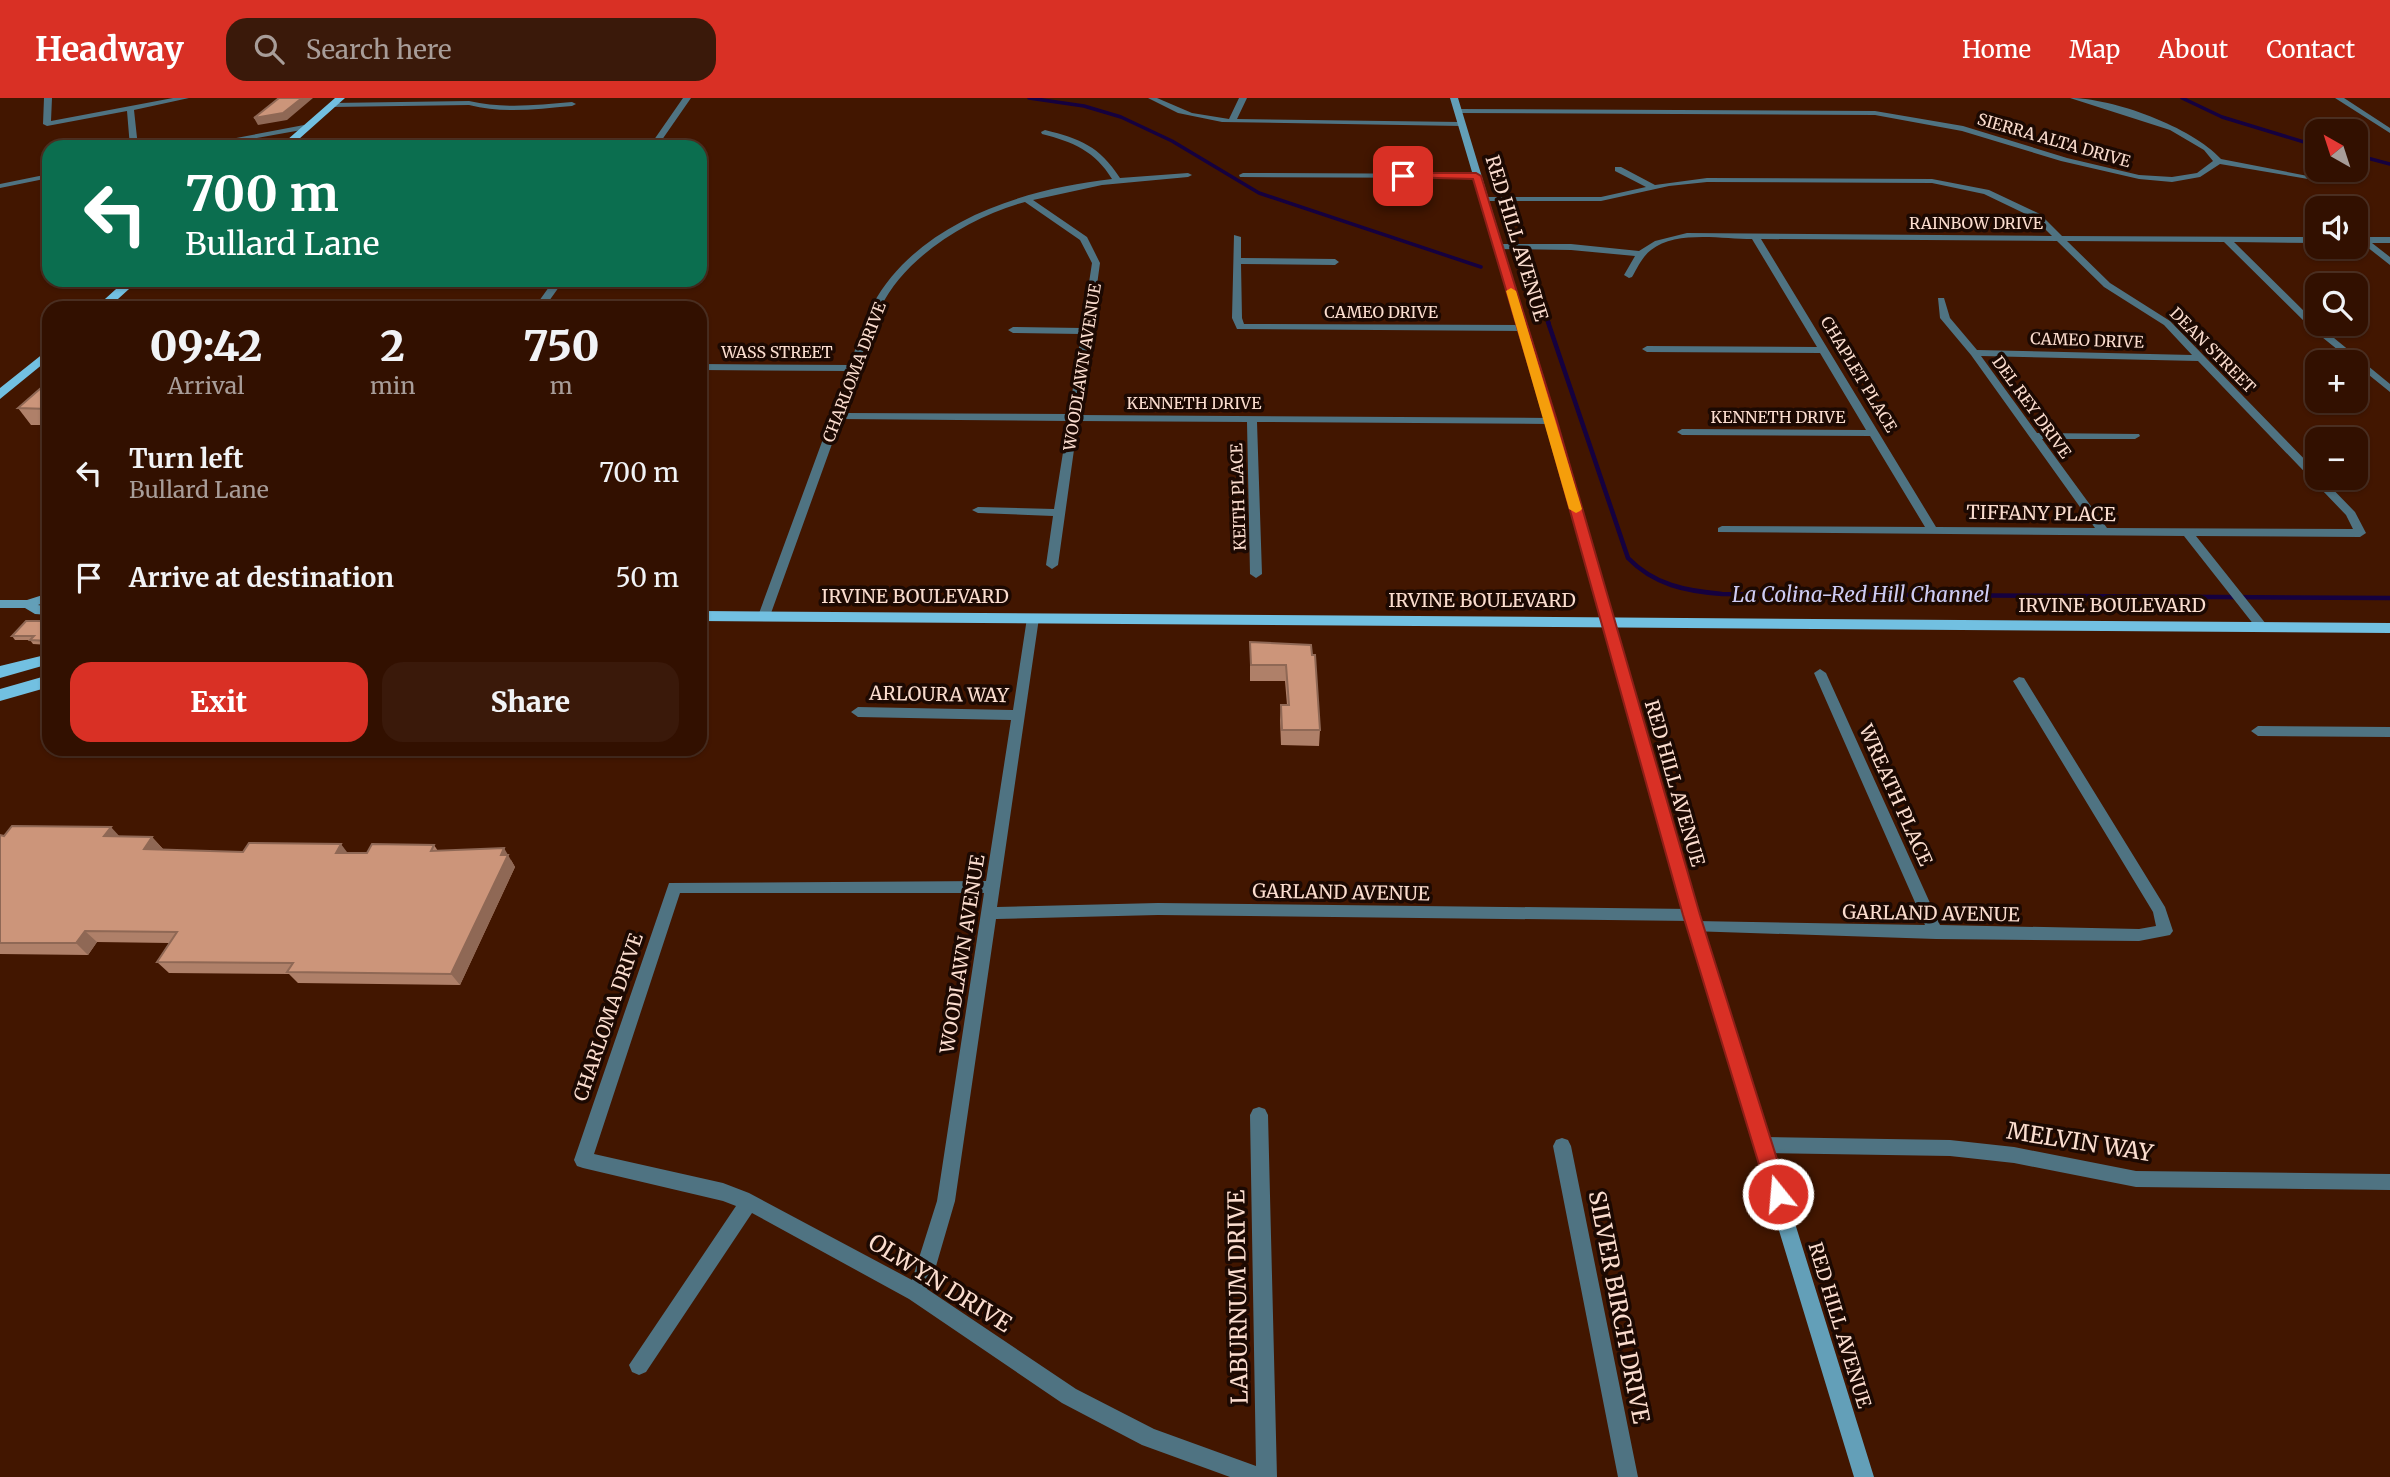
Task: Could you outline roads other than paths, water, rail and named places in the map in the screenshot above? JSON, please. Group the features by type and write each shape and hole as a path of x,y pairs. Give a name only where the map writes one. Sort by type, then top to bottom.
{"main road":[{"name":"RED HILL AVENUE","path":"1454,98 1551,421 1693,921 1864,1477"},
{"path":"291,140 336,101"},
{"path":"109,301 125,287"},
{"path":"0,395 42,362"},
{"path":"0,604 28,604 42,599"},
{"path":"28,604 42,611"},
{"name":"IRVINE BOULEVARD","path":"707,616 2390,628"},
{"path":"0,672 42,661"},
{"path":"0,695 42,683"}],"street":[{"path":"48,98 47,124 186,98"},
{"path":"658,140 687,98"},
{"path":"1152,98 1169,108 1197,117 1232,121 1461,124"},
{"path":"1232,121 1242,98"},
{"path":"2074,98 2187,136 2211,152 2218,161 2305,176"},
{"path":"2339,98 2390,131"},
{"path":"336,101 469,103 489,108 513,109 575,101"},
{"path":"566,112 575,101"},
{"path":"130,108 133,140"},
{"name":"SIERRA ALTA DRIVE","path":"1458,111 1875,113 1922,119 1967,129 2126,176 2174,179 2197,175 2214,167 2218,161"},
{"path":"232,140 304,127"},
{"path":"1045,132 1091,148 1102,157 1116,180"},
{"path":"1737,167 1745,180"},
{"path":"1858,168 1868,180"},
{"path":"1618,169 1655,188"},
{"name":"CHARLOMA DRIVE","path":"764,616 877,305 901,270 950,233 985,215 1027,200 1116,180 1188,175"},
{"path":"1243,175 1476,176"},
{"path":"0,186 42,177"},
{"name":"DEAN STREET","path":"1483,199 1601,199 1687,181 1745,180 1953,183 1986,192 2026,210 2061,238 2107,285 2167,323 2351,514 2360,533"},
{"name":"WOODLAWN AVENUE","path":"1027,200 1084,239 1093,254 1096,272 1052,565"},
{"name":"RAINBOW DRIVE","path":"1639,254 1658,243 1688,236 2305,240"},
{"name":"CHAPLET PLACE","path":"1755,236 1932,530"},
{"path":"1237,237 1238,261 1335,262"},
{"path":"2226,239 2315,327 2390,389"},
{"path":"2368,240 2390,240"},
{"path":"1497,246 1584,247 1639,254 1629,275"},
{"path":"2368,246 2390,262"},
{"name":"CAMEO DRIVE","path":"1238,261 1237,318 1240,327 1522,328"},
{"name":"DEL REY DRIVE","path":"1941,300 1945,318 1974,353 2102,531"},
{"path":"1013,330 1088,331"},
{"path":"1647,349 1824,350"},
{"name":"CAMEO DRIVE","path":"1974,353 2200,358"},
{"name":"WASS STREET","path":"707,367 854,368"},
{"name":"KENNETH DRIVE","path":"837,416 1551,421"},
{"name":"KEITH PLACE","path":"1252,419 1256,574"},
{"name":"KENNETH DRIVE","path":"1682,432 1874,433"},
{"path":"2034,436 2135,436"},
{"path":"978,510 1059,513"},
{"name":"TIFFANY PLACE","path":"1722,530 2360,533"},
{"path":"2188,533 2262,627"},
{"name":"WOODLAWN AVENUE","path":"916,1292 925,1273 946,1201 1033,618"},
{"name":"WREATH PLACE","path":"1820,673 1937,933"},
{"name":"GARLAND AVENUE","path":"989,913 1158,909 1693,921 1937,933 2139,935 2165,931 2160,911 2019,681"},
{"name":"ARLOURA WAY","path":"858,712 1019,715"},
{"path":"2258,730 2390,732"},
{"name":"CHARLOMA DRIVE","path":"583,1160 674,887 993,887"},
{"name":"LABURNUM DRIVE","path":"1259,1115 1267,1477"},
{"name":"MELVIN WAY","path":"1763,1145 1950,1148 2014,1155 2136,1179 2390,1182"},
{"name":"SILVER BIRCH DRIVE","path":"1562,1146 1629,1477"},
{"name":"OLWYN DRIVE","path":"583,1160 723,1192 749,1202 916,1292 1069,1395 1149,1438 1259,1477"},
{"path":"639,1365 749,1202"}],"waterway":[{"name":"La Colina-Red Hill Channel","path":"1029,98 1084,106 1121,117 1172,141 1259,193 1481,267"},
{"path":"2182,98 2222,117 2305,142"},
{"path":"2368,158 2390,164"},
{"name":"La Colina-Red Hill Channel","path":"1534,287 1549,323"},
{"name":"La Colina-Red Hill Channel","path":"1548,322 1628,558 1649,575 1671,585 1722,594 2390,598"}]}
